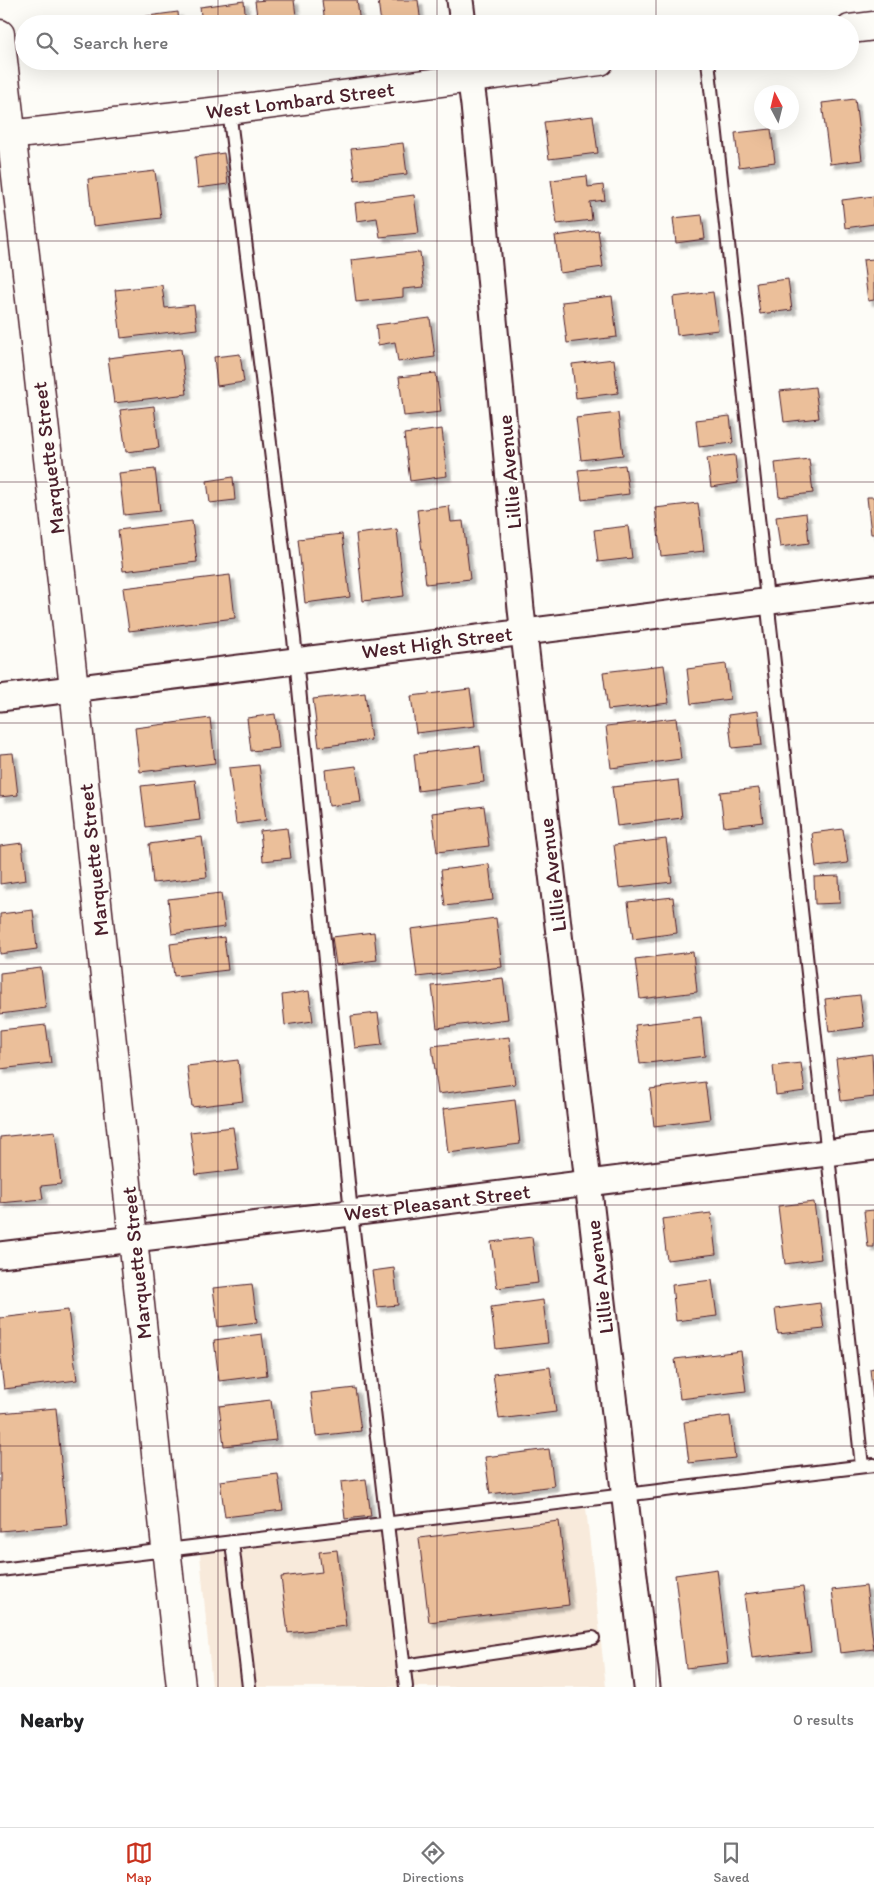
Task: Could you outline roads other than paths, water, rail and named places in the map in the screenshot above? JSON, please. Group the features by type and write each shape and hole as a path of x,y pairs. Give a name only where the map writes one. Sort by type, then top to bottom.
{"street":[{"path":"460,0 462,15"},
{"path":"859,28 874,26"},
{"name":"Marquette Street","path":"0,34 5,135 74,688 181,1687"},
{"name":"West Lombard Street","path":"5,135 228,110 469,70"},
{"name":"Lillie Avenue","path":"469,70 475,115 524,631 647,1687"},
{"name":"West High Street","path":"0,698 296,659 874,588"},
{"name":"West Pleasant Street","path":"0,1255 351,1214 874,1147"}],"lane":[{"path":"0,1570 868,1465 828,1153 709,70"},
{"path":"228,110 296,659 351,1214 406,1687"},
{"path":"232,1542 249,1687"},
{"path":"404,1666 593,1638"}]}
